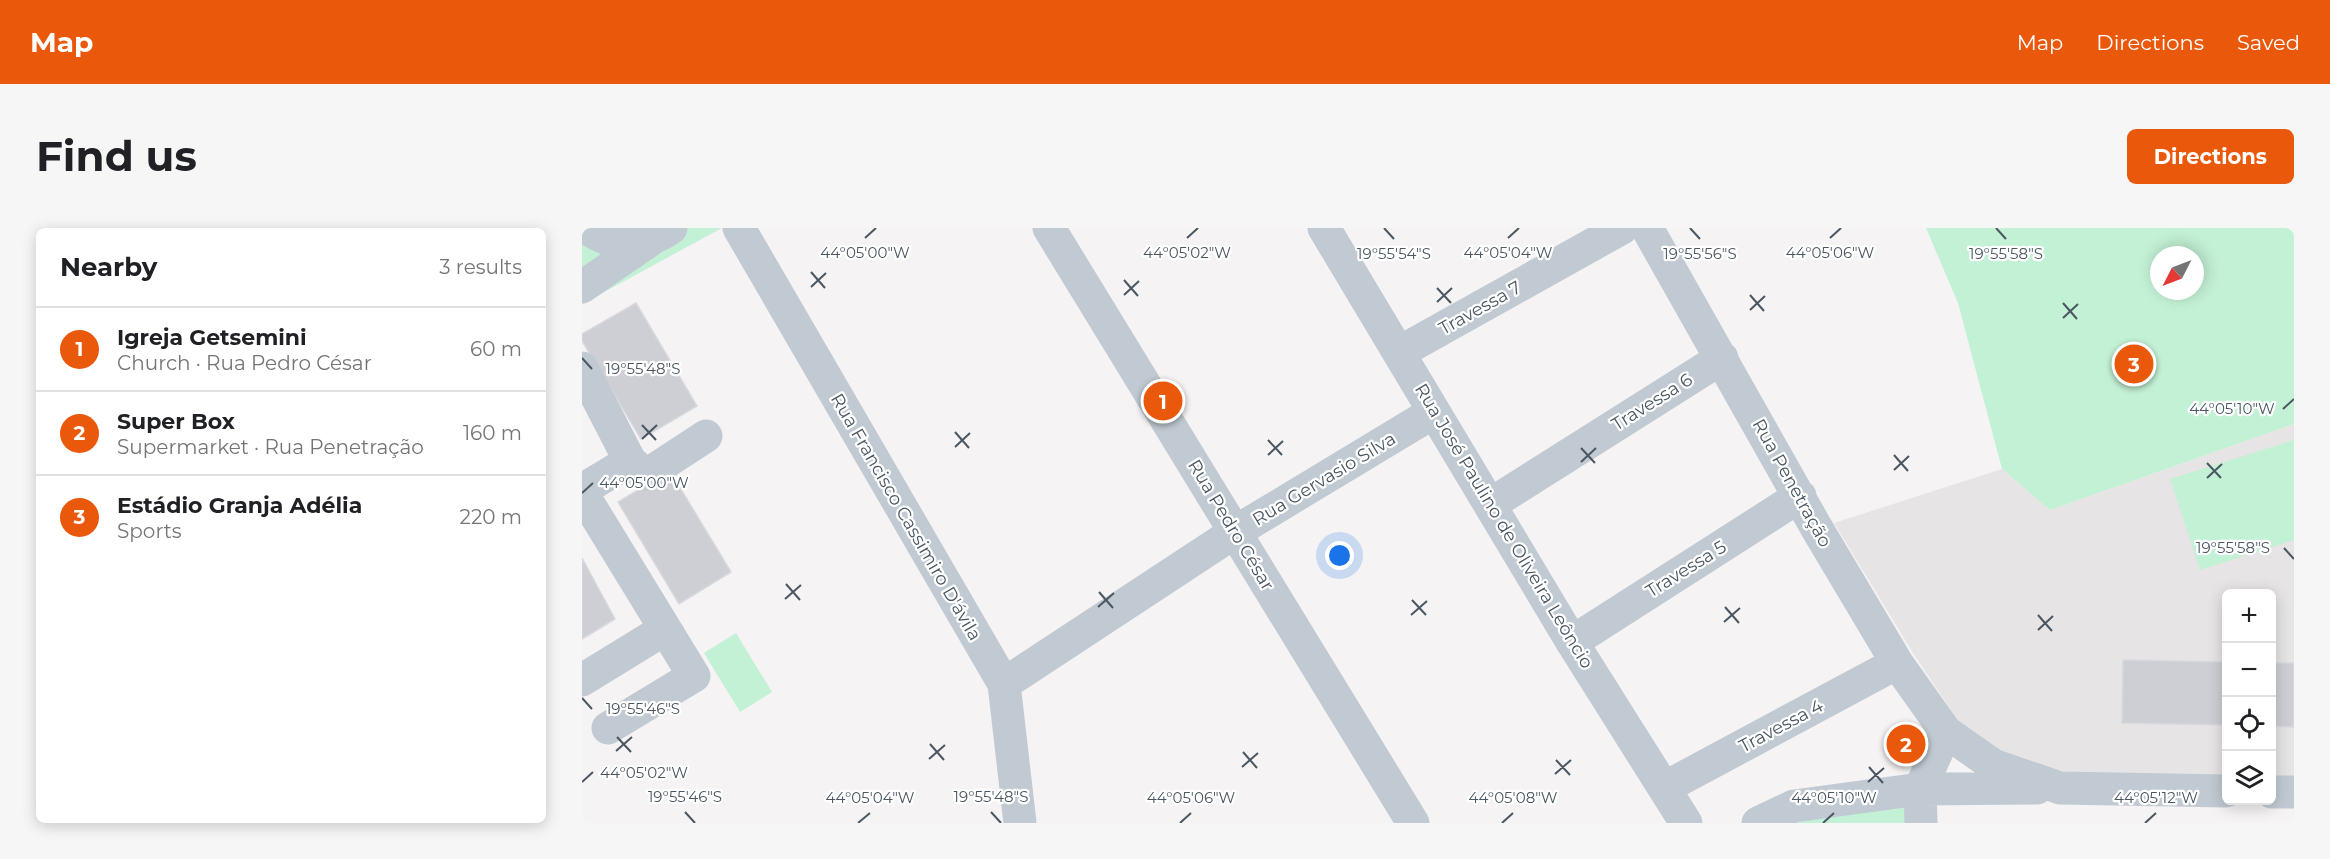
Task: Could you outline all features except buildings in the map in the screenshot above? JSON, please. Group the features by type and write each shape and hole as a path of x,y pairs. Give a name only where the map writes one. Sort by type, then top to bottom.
{"street":[{"path":"587,228 598,235 631,243 667,232"},
{"name":"Rua Francisco Cassimiro D'ávila","path":"739,228 1004,684 1020,823"},
{"name":"Rua Pedro César","path":"1049,228 1413,823"},
{"name":"Rua José Paulino de Oliveira Leôncio","path":"1324,228 1572,642 1686,823"},
{"name":"Travessa 7","path":"1400,352 1622,228"},
{"name":"Rua Penetração","path":"1647,228 1816,527 1897,663 1946,732 1993,765 2060,788"},
{"path":"582,287 667,232"},
{"name":"Travessa 6","path":"1491,504 1722,358"},
{"path":"582,368 630,461 642,472 648,474 706,436"},
{"name":"Rua Gervasio Silva","path":"1004,684 1235,532 1434,412"},
{"path":"608,728 694,676 582,492 630,461"},
{"name":"Travessa 5","path":"1572,642 1800,496"},
{"path":"582,680 665,629"},
{"name":"Travessa 4","path":"1664,788 1897,663"},
{"path":"1921,823 1920,789 1946,732"},
{"path":"1758,823 1794,806 1920,789 2060,788 2222,791"},
{"path":"2276,792 2294,792"}],"shaded area":[{"path":"2294,424 2294,777 2276,777 2276,589 2222,589 2222,777 2063,776 2000,755 1959,722 1913,653 1834,523 2002,469 2050,510"}],"green space":[{"path":"582,228 722,228 582,304"},
{"path":"1926,228 2294,228 2294,424 2050,510 2002,469 1958,303"},
{"path":"2294,440 2294,540 2200,570 2170,479"},
{"path":"736,633 772,692 740,712 704,653"},
{"path":"1911,805 1910,823 1795,823 1796,822"}],"place":[{"name":"Estádio Granja Adélia","path":"2134,364"},
{"name":"Igreja Getsemini","path":"1163,401"},
{"name":"Super Box","path":"1906,744"}]}
